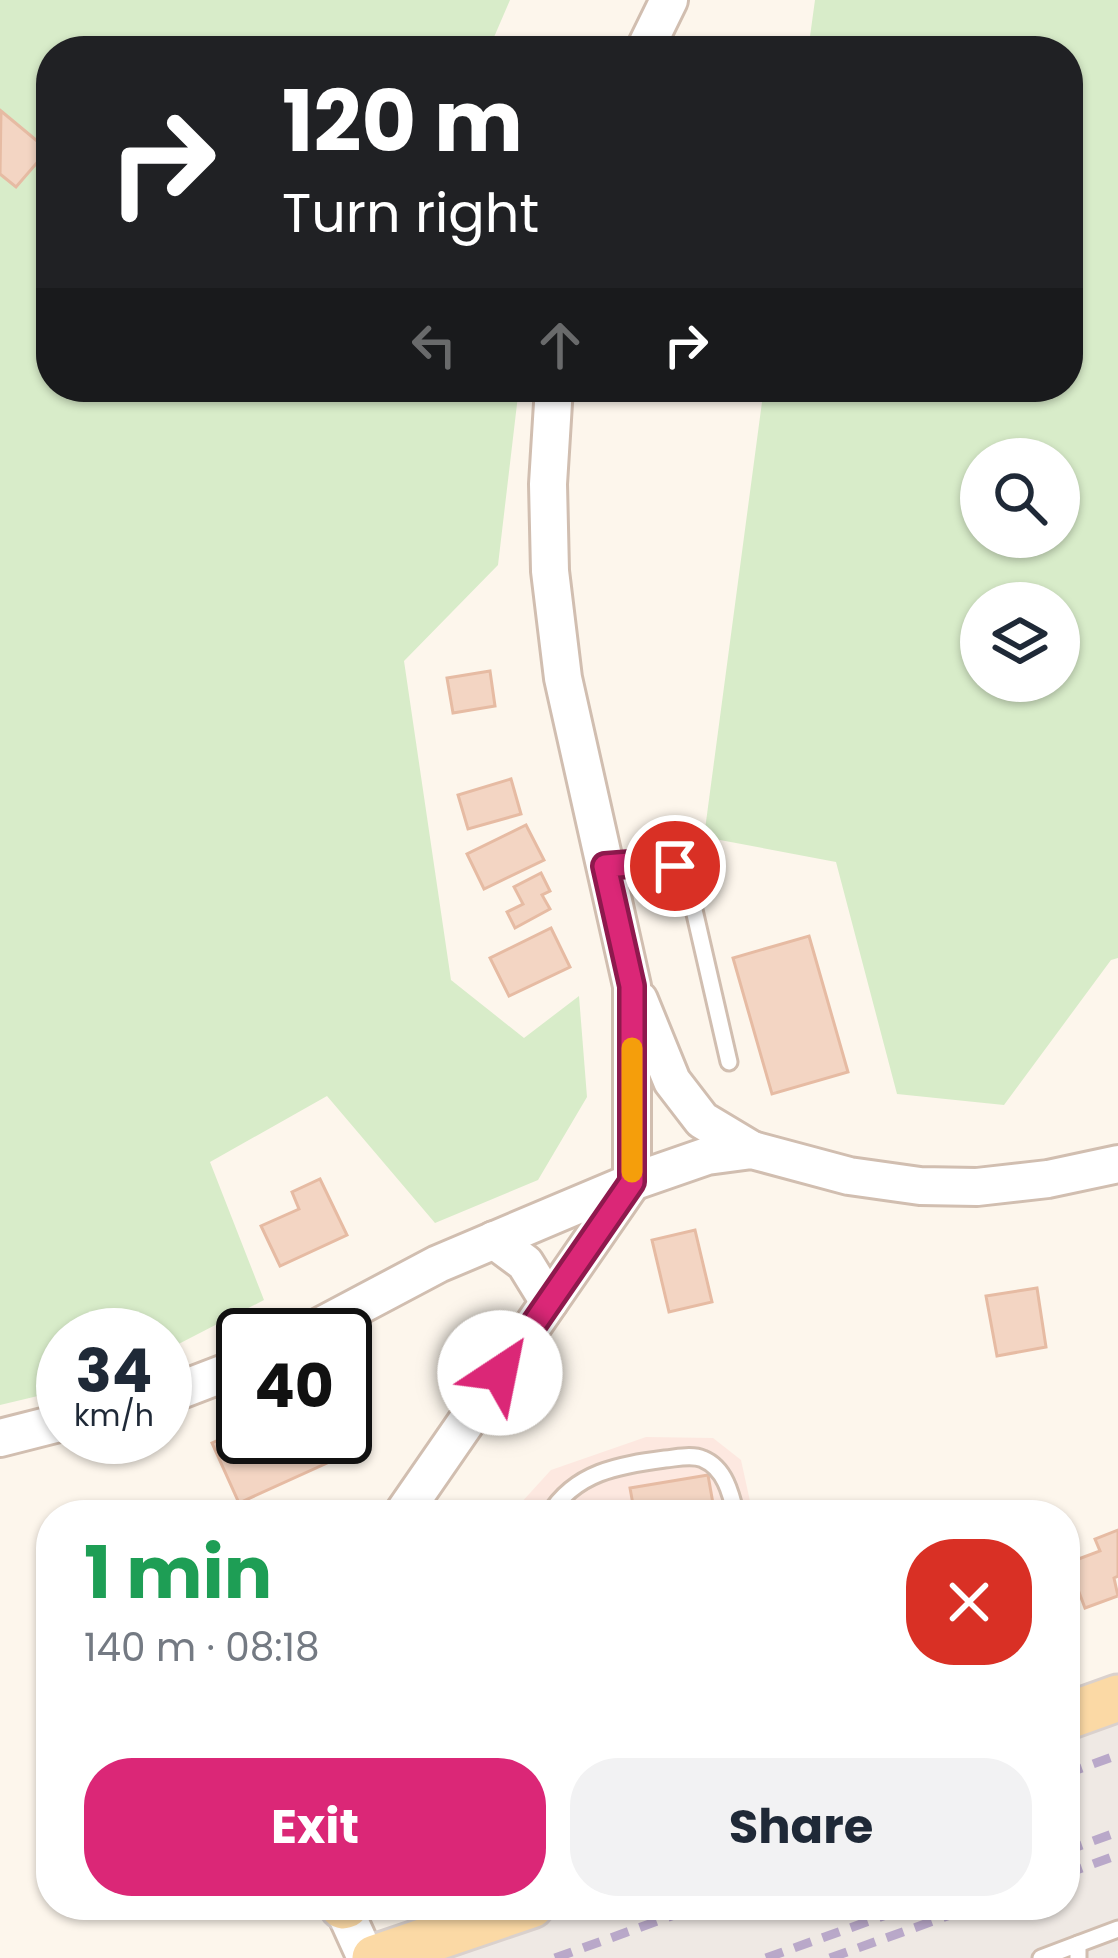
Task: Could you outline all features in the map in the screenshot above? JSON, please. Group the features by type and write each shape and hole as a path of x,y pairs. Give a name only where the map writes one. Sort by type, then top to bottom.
{"main road":[{"path":"1080,1712 1118,1698"},
{"path":"375,1958 487,1920"}],"street":[{"path":"651,36 669,0"},
{"path":"553,402 550,571 563,678 632,986 672,1081 702,1120 752,1150 849,1175 920,1186 977,1187 1048,1180 1118,1164"},
{"path":"412,1500 632,1182 632,986"},
{"path":"355,1308 438,1264 632,1182 707,1156 752,1150"},
{"path":"494,1240 525,1263 548,1303"},
{"path":"0,1438 36,1429"},
{"path":"350,1920 366,1958"}],"lane":[{"path":"605,866 655,862 675,866 686,875 729,1062"},
{"path":"562,1500 599,1471 690,1456 718,1470 732,1500"},
{"path":"1041,1958 1078,1951 1118,1929"}],"shaded area":[{"path":"646,1437 713,1438 741,1460 750,1500 524,1500 551,1470"},
{"path":"1118,1698 1118,1958 375,1958 487,1920 1080,1920 1080,1712"}],"green space":[{"path":"0,0 510,0 494,36 36,36 36,402 517,402 498,565 404,661 451,980 524,1038 579,996 587,1097 538,1180 435,1223 327,1096 210,1162 264,1300 248,1308 216,1308 216,1325 192,1337 192,1308 36,1308 36,1396 0,1405"},
{"path":"815,0 1118,0 1118,958 1111,960 1004,1105 897,1094 836,862 704,837 762,402 1083,402 1083,36 810,36"}],"building":[{"path":"1,111 36,140 36,164 16,187 0,174"},
{"path":"490,671 495,706 453,713 447,678"},
{"path":"511,779 521,814 468,829 458,795"},
{"path":"526,825 544,860 484,889 467,854"},
{"path":"541,873 550,891 542,895 550,909 515,928 507,912 523,904 514,887"},
{"path":"551,928 570,967 509,996 490,958"},
{"path":"809,936 848,1072 772,1094 733,958"},
{"path":"320,1179 347,1235 280,1266 261,1226 299,1209 292,1192"},
{"path":"695,1230 712,1302 669,1312 652,1240"},
{"path":"1037,1288 1046,1347 997,1356 986,1296"},
{"path":"221,1464 325,1464 246,1500 238,1500"},
{"path":"708,1475 712,1500 632,1500 630,1488"},
{"path":"1118,1530 1118,1576 1114,1578 1118,1596 1085,1608 1080,1595 1080,1558 1100,1551 1095,1539"}],"railway":[{"path":"1080,1769 1118,1755"},
{"path":"1080,1846 1118,1832"},
{"path":"1080,1869 1118,1855"},
{"path":"555,1958 660,1920"},
{"path":"766,1958 872,1920"},
{"path":"830,1958 936,1920"}],"slow traffic":[{"path":"632,1048 632,1172"}],"route":[{"path":"500,1373 632,1182 632,986 605,866 655,862 675,866"}]}
